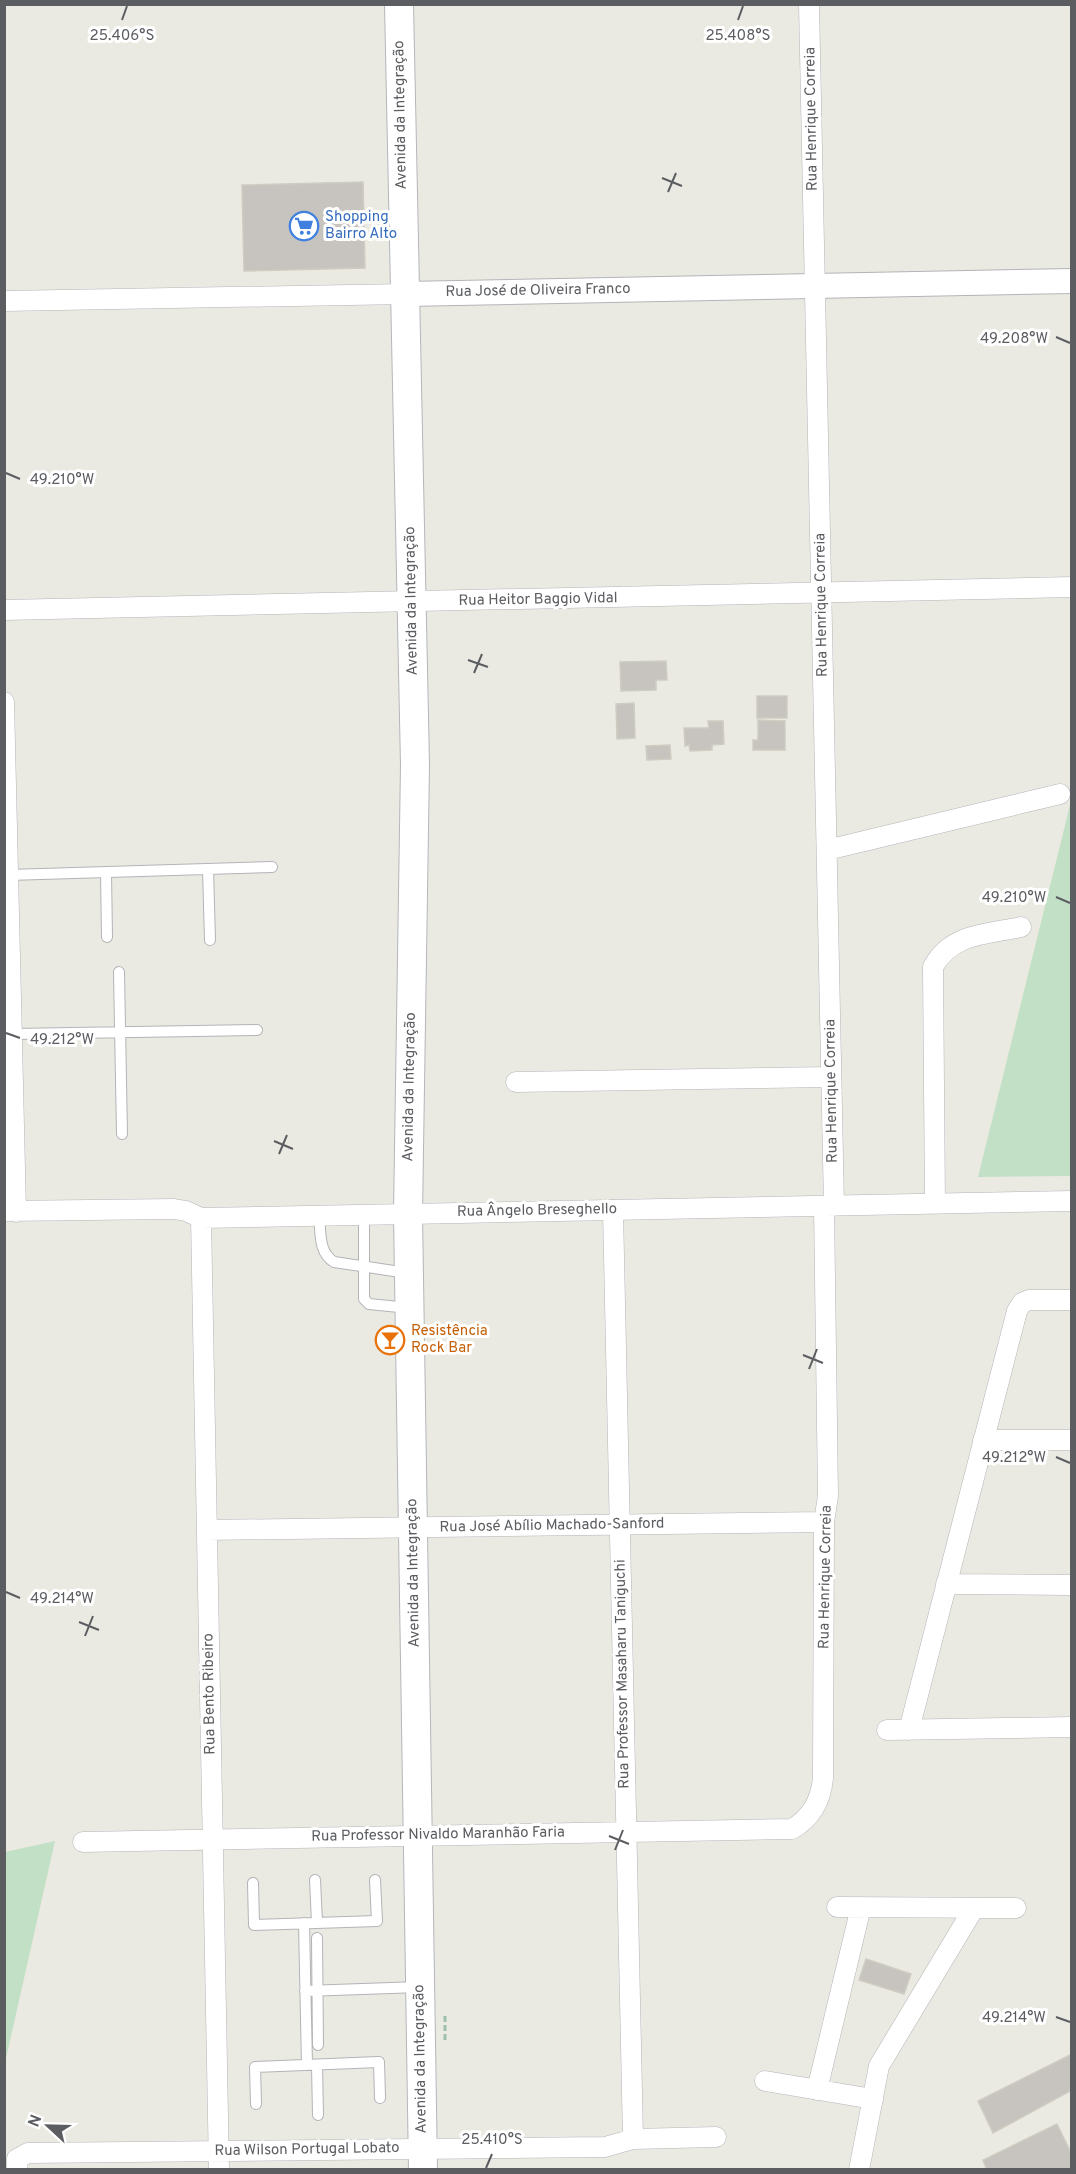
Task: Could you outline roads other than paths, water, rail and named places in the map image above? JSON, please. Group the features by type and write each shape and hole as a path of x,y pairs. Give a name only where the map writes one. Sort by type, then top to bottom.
{"main road":[{"name":"Avenida da Integração","path":"399,4 415,828 408,1214 423,2159"}],"street":[{"name":"Rua Henrique Correia","path":"792,1829 806,1819 822,1790 824,1522 828,1496 831,1077 809,4"},
{"name":"Rua José de Oliveira Franco","path":"4,301 1071,281"},
{"name":"Rua Heitor Baggio Vidal","path":"4,610 1071,587"},
{"path":"4,702 12,1034 10,1212"},
{"path":"827,850 1060,794"},
{"path":"935,1204 933,966 957,941 1021,927"},
{"path":"516,1082 831,1077"},
{"name":"Rua Ângelo Breseghello","path":"10,1212 174,1209 186,1211 201,1218 1071,1201"},
{"name":"Rua Professor Masaharu Taniguchi","path":"613,1210 633,2139"},
{"name":"Rua Bento Ribeiro","path":"201,1218 219,2160"},
{"path":"909,1730 1017,1311 1022,1303 1029,1300 1071,1300"},
{"path":"983,1440 1071,1440"},
{"name":"Rua José Abílio Machado-Sanford","path":"207,1530 824,1522"},
{"path":"946,1584 1071,1585"},
{"path":"887,1730 1071,1727"},
{"name":"Rua Professor Nivaldo Maranhão Faria","path":"83,1842 792,1829"},
{"path":"837,1907 1016,1908"},
{"path":"817,2090 861,1907"},
{"path":"859,2169 879,2066 974,1908"},
{"path":"765,2081 873,2099"},
{"name":"Rua Wilson Portugal Lobato","path":"17,2169 17,2158 28,2153 219,2160 423,2159 605,2147 633,2139 716,2137"}],"lane":[{"path":"9,875 272,867"},
{"path":"208,869 210,940"},
{"path":"106,872 108,937"},
{"path":"119,972 122,1134"},
{"path":"12,1034 256,1030"},
{"path":"364,1214 364,1299 369,1304 409,1308"},
{"path":"319,1215 322,1247 328,1258 334,1262 409,1273"},
{"path":"315,1880 317,1923"},
{"path":"253,1883 254,1925 377,1921 375,1880"},
{"path":"304,1923 305,1991 318,2115"},
{"path":"317,1938 318,2045"},
{"path":"305,1991 420,1987"},
{"path":"256,2104 255,2067 379,2062 380,2098"}],"place":[{"name":"Shopping Bairro Alto","path":"304,226"},
{"name":"Resistência Rock Bar","path":"390,1340"}]}
